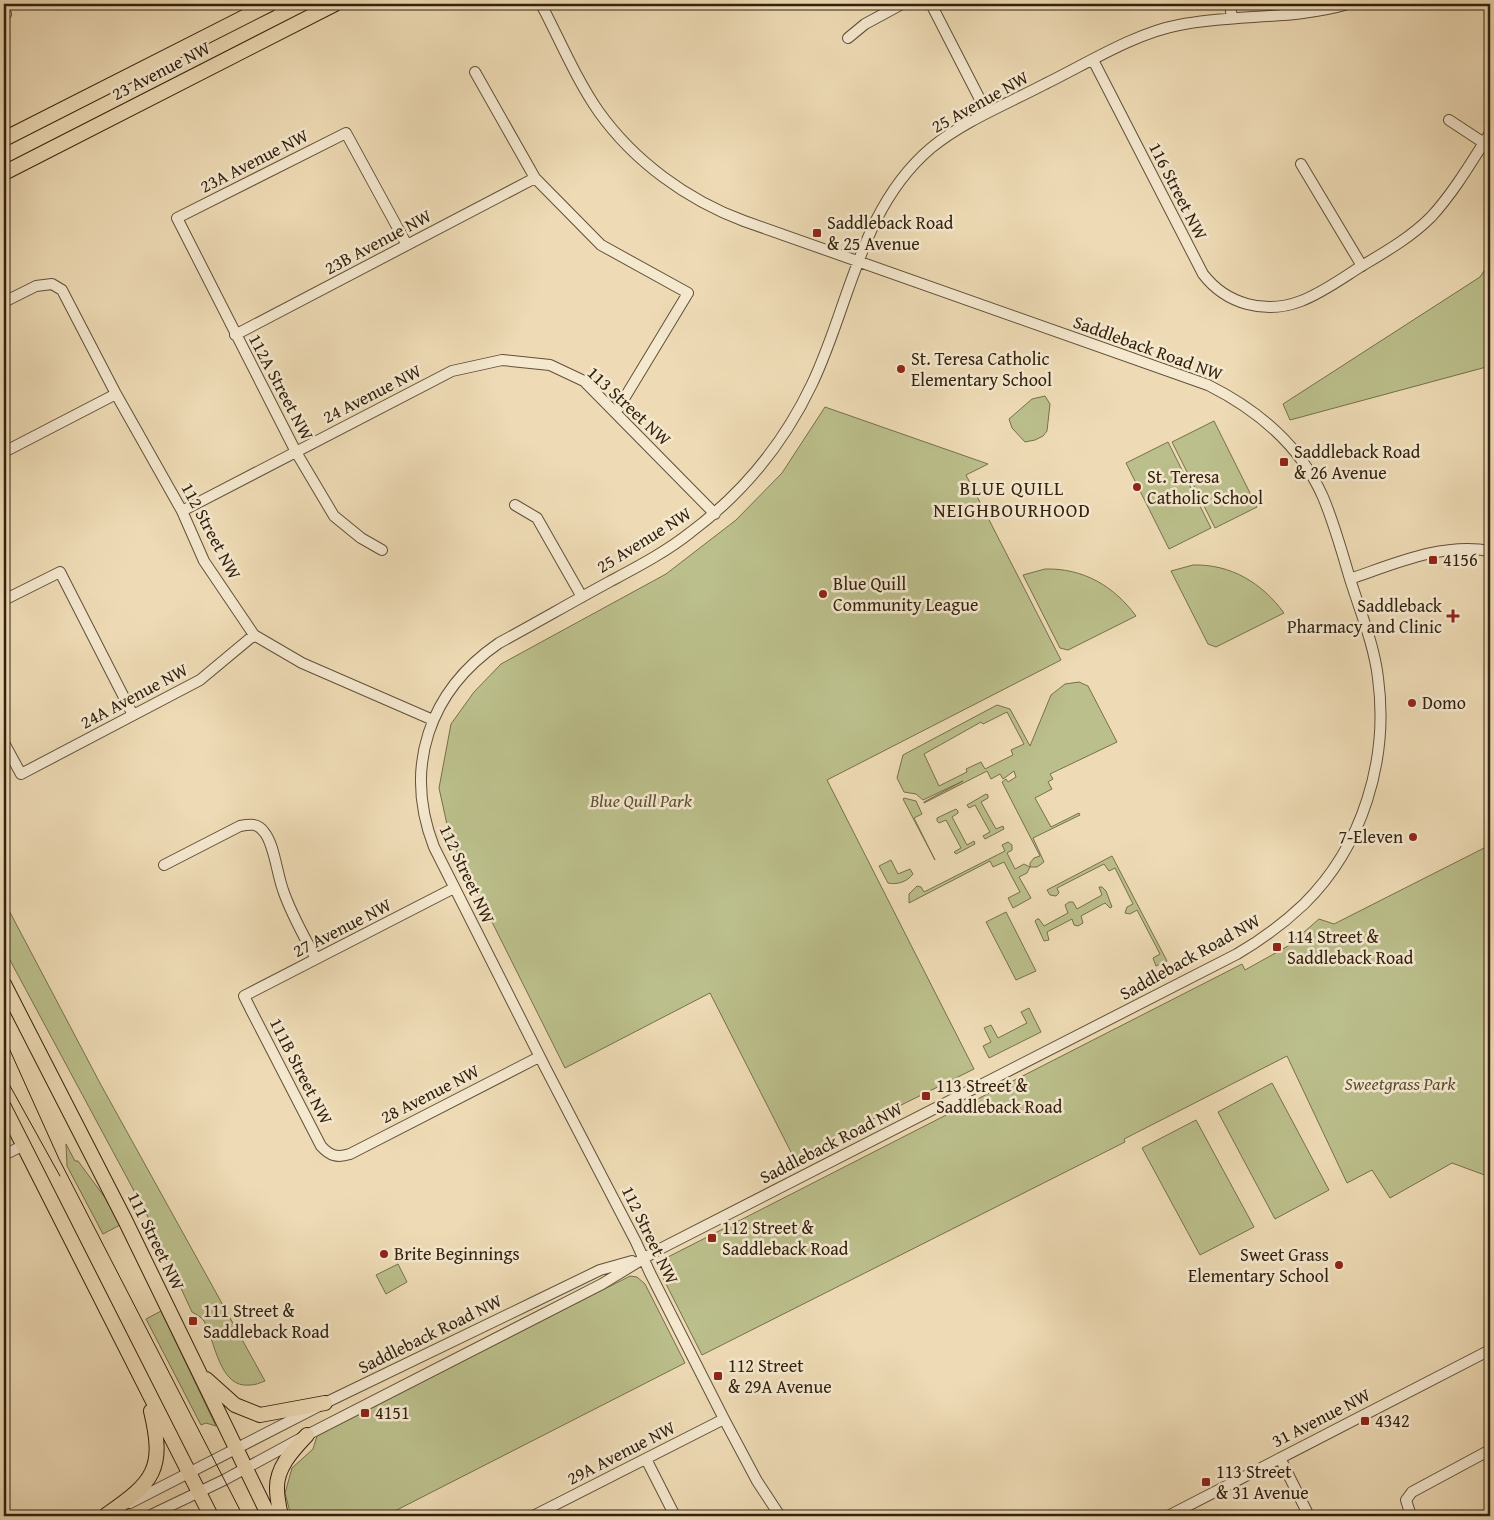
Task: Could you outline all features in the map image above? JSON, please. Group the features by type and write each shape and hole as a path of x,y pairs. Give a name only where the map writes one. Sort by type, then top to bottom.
{"main road":[{"name":"23 Avenue NW","path":"4,139 270,4"},
{"path":"313,15 327,4"},
{"name":"23 Avenue NW","path":"4,173 335,4"},
{"name":"111 Street NW","path":"4,984 121,1211 269,1516"},
{"path":"4,1107 211,1516"},
{"path":"199,1372 235,1404 260,1415 325,1403"},
{"path":"105,1516 138,1491 150,1476 155,1463 158,1448 157,1435 146,1388"},
{"path":"281,1516 276,1488 282,1467 292,1451 307,1435"}],"street":[{"name":"Saddleback Road NW","path":"246,1468 602,1284 643,1258 1238,954 1270,932 1305,903 1336,863 1361,818 1375,770 1380,738 1378,676 1373,653 1330,514 1309,470 1285,439 1253,412 1227,395 1188,378 725,213 689,195 655,170 622,139 599,112 541,4"},
{"path":"848,38 865,24 902,4"},
{"path":"931,4 987,114"},
{"path":"1230,4 1232,18"},
{"name":"25 Avenue NW","path":"433,720 447,693 465,671 486,652 690,534 715,514 749,480 798,413 822,361 859,261 881,209 906,173 931,148 946,137 987,114 1134,39 1165,28 1232,18 1313,12 1348,4"},
{"name":"116 Street NW","path":"1093,60 1203,274 1216,288 1230,298 1262,307 1277,307 1301,301 1316,294 1405,239 1428,220 1452,190 1490,133"},
{"path":"475,72 535,178 601,246 688,293 616,412"},
{"path":"1449,120 1484,143"},
{"name":"23A Avenue NW","path":"177,218 346,133 407,246"},
{"path":"1301,164 1362,266"},
{"name":"23B Avenue NW","path":"235,335 535,178"},
{"name":"112A Street NW","path":"177,218 296,452 334,516 361,538 382,550"},
{"name":"112 Street NW","path":"4,302 36,286 52,284 62,290 116,394 182,510 204,561 254,635 302,663 433,720 423,758 420,789 425,820 434,847 539,1056 636,1242 724,1419 757,1481 780,1516"},
{"name":"113 Street NW","path":"502,360 550,365 584,381 715,514"},
{"name":"24 Avenue NW","path":"182,510 452,371 502,360"},
{"path":"4,452 116,394"},
{"path":"515,505 538,518 582,597"},
{"path":"1350,579 1409,559 1441,551 1475,549 1490,551"},
{"path":"4,600 60,572 133,715"},
{"name":"24A Avenue NW","path":"4,743 21,774 200,680 254,635"},
{"path":"164,865 240,826 247,824 259,826 267,836 286,898 316,959"},
{"name":"27 Avenue NW","path":"244,996 454,888"},
{"name":"111B Street NW","path":"244,996 321,1146 335,1156"},
{"name":"28 Avenue NW","path":"335,1156 342,1157 350,1154 539,1056"},
{"path":"4,1155 24,1146"},
{"name":"Saddleback Road NW","path":"236,1448 600,1270 643,1258"},
{"name":"31 Avenue NW","path":"1168,1516 1490,1350"},
{"name":"29A Avenue NW","path":"533,1516 724,1419"},
{"path":"105,1516 236,1448"},
{"path":"1411,1516 1406,1500 1412,1492 1490,1450"},
{"path":"1280,1458 1309,1516"},
{"path":"646,1459 675,1516"},
{"path":"149,1516 199,1493 246,1468"}],"green space":[{"path":"1490,262 1490,366 1290,420 1283,404 1480,277"},
{"path":"1045,396 1050,404 1047,431 1043,436 1035,440 1025,442 1012,428 1009,419 1032,399"},
{"name":"Blue Quill Park","path":"825,407 988,464 966,475 1061,660 827,780 974,1069 794,1158 710,993 565,1068 450,838 439,788 451,724 474,692 501,664 666,574 736,520 782,473"},
{"path":"1214,421 1257,507 1215,528 1172,442"},
{"path":"1168,442 1211,528 1169,549 1126,463"},
{"path":"1193,565 1220,568 1244,577 1266,593 1284,613 1216,647 1208,644 1171,571"},
{"path":"1045,569 1072,572 1096,581 1118,596 1136,616 1068,650 1060,648 1023,575"},
{"path":"1079,682 1088,686 1117,742 1050,774 1053,779 1048,782 1052,789 1035,798 1051,827 1079,813 1080,815 1033,838 1044,862 1037,867 1030,867 1030,863 1034,858 1040,856 1002,782 1006,779 1008,782 1016,777 1014,771 1003,779 1000,774 991,779 987,771 924,803 963,781 923,800 916,794 904,792 897,778 903,755 997,705 1010,709 1030,746 1051,695 1065,684","holes":["1007,712 1024,744 1011,750 1013,755 985,769 981,762 966,769 967,772 939,786 924,754 981,722 983,724"]},
{"path":"986,794 988,798 981,802 996,829 1003,826 1004,829 985,839 983,836 990,832 975,805 969,808 967,805"},
{"path":"903,799 916,801 922,814 914,818 935,860"},
{"path":"956,809 958,813 952,817 967,845 974,841 975,844 956,854 954,852 961,848 946,820 939,823 937,818"},
{"path":"1008,842 1012,845 1012,850 1007,853 1015,869 1024,864 1030,867 1027,873 1019,877 1031,898 1013,908 1008,898 1020,892 1004,862 993,867 990,861 909,903 909,894 917,886 921,887 924,892 1005,851 1002,845"},
{"name":"Sweetgrass Park","path":"1490,845 1490,1177 1452,1163 1390,1198 1372,1170 1347,1183 1287,1056 1124,1139 1125,1142 702,1355 662,1276 662,1265 666,1258 1242,964 1245,970 1288,946 1319,919 1334,924"},
{"path":"1112,856 1167,961 1156,966 1153,958 1160,954 1137,910 1130,914 1125,913 1127,907 1133,904 1115,868 1109,871 1104,864 1057,888 1059,893 1056,896 1050,895 1047,890"},
{"path":"891,860 898,874 910,869 913,874 902,882 888,883 879,866"},
{"path":"1099,887 1106,891 1112,907 1110,908 1105,903 1081,916 1083,923 1078,926 1074,925 1072,919 1047,932 1049,940 1044,941 1035,921 1037,919 1044,926 1068,913 1065,905 1069,902 1073,902 1077,909 1102,895"},
{"path":"4,901 101,1085 265,1381 250,1385 240,1384 231,1379 220,1362 204,1321 192,1312 147,1215 4,949"},
{"path":"1006,912 1036,971 1016,980 986,922"},
{"path":"1029,1008 1041,1032 989,1058 983,1046 991,1042 984,1028 991,1025 998,1038 1027,1023 1021,1012"},
{"path":"1272,1083 1329,1190 1275,1219 1218,1112"},
{"path":"1196,1120 1254,1227 1200,1255 1142,1148"},
{"path":"66,1144 75,1161 78,1161 106,1199 120,1225 103,1234 67,1166"},
{"path":"398,1264 407,1282 386,1294 376,1275"},
{"path":"630,1276 637,1277 645,1284 685,1363 385,1516 291,1516 285,1493 292,1468 313,1449 317,1436"},
{"path":"161,1311 216,1426 206,1423 201,1425 146,1319"}],"tram line":[{"path":"4,1037 59,1159 243,1516"},
{"path":"4,1075 60,1176"}],"place":[{"name":"Saddleback Road & 25 Avenue","path":"817,233"},
{"name":"St. Teresa Catholic Elementary School","path":"901,369"},
{"name":"Saddleback Road & 26 Avenue","path":"1284,462"},
{"name":"St. Teresa Catholic School","path":"1137,487"},
{"name":"4156","path":"1433,560"},
{"name":"Blue Quill Community League","path":"823,594"},
{"name":"Saddleback Pharmacy and Clinic","path":"1453,616"},
{"name":"Domo","path":"1412,703"},
{"name":"7-Eleven","path":"1413,837"},
{"name":"114 Street & Saddleback Road","path":"1277,947"},
{"name":"113 Street & Saddleback Road","path":"926,1096"},
{"name":"112 Street & Saddleback Road","path":"712,1238"},
{"name":"Brite Beginnings","path":"384,1254"},
{"name":"Sweet Grass Elementary School","path":"1339,1265"},
{"name":"111 Street & Saddleback Road","path":"193,1321"},
{"name":"112 Street & 29A Avenue","path":"718,1376"},
{"name":"4151","path":"365,1413"},
{"name":"4342","path":"1365,1421"},
{"name":"113 Street & 31 Avenue","path":"1206,1482"}],"district":[{"name":"BLUE QUILL NEIGHBOURHOOD","path":"1012,499"}]}
